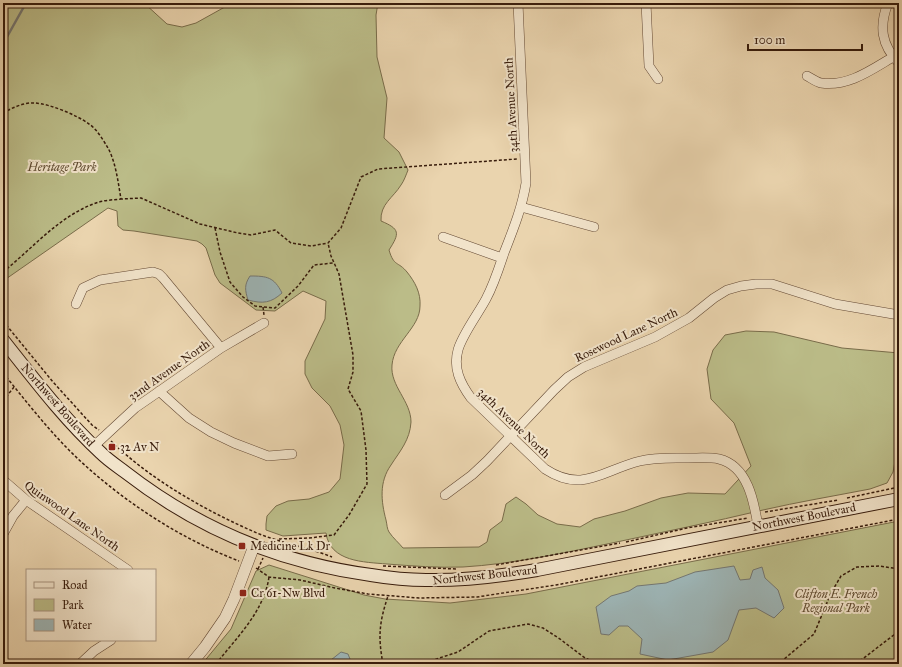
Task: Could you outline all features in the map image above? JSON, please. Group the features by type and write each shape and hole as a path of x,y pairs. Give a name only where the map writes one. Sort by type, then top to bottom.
{"main road":[{"name":"Northwest Boulevard","path":"3,340 59,408 94,446 165,502 235,539 310,564 348,572 387,578 425,580 462,579 537,570 899,499"}],"street":[{"name":"34th Avenue North","path":"518,3 526,183 521,207 490,291 463,338 458,350 456,363 458,376 463,387 471,398 545,469 556,476 568,480 594,478 634,463 654,459 721,459 731,464 746,480 758,526"},
{"path":"646,3 649,66 658,79"},
{"path":"807,76 820,83 852,79 867,74 896,60 883,37 882,25 888,3"},
{"path":"521,207 594,228"},
{"path":"443,237 502,258"},
{"path":"76,304 83,288 100,280 153,272 159,274 163,278 221,348"},
{"name":"Rosewood Lane North","path":"445,495 472,475 568,377 584,367 655,337 689,318 714,298 727,290 756,284 772,284 835,304 899,315"},
{"name":"32nd Avenue North","path":"94,446 136,408 159,391 221,348 264,323"},
{"path":"159,391 189,418 234,444 268,456 292,454"},
{"name":"Quinwood Lane North","path":"3,480 26,500 127,569"},
{"path":"3,534 13,516 26,500"},
{"path":"191,664 225,618 234,599 254,546"},
{"path":"80,664 94,651 109,641"}],"path":[{"path":"3,113 14,107 34,103 64,111 90,124 98,132 108,149 116,173 121,199"},
{"path":"3,272 46,234 75,212 98,202 141,198 200,224 252,235 275,230 291,243 311,246 328,243 341,228 362,177 378,169 525,158"},
{"path":"215,228 220,252 230,282 243,297 255,306 275,308 298,286 314,265 334,262"},
{"path":"278,539 309,538 334,535 349,515 367,484 366,450 361,411 348,388 353,372 353,355 339,274 331,256 328,243"},
{"path":"3,321 53,382 92,425 153,476 208,509 257,533 316,551 333,558"},
{"path":"3,373 33,411 87,467 118,493 158,520 197,543 238,561"},
{"path":"3,401 14,387"},
{"path":"846,499 899,487"},
{"path":"492,566 655,536 687,528 748,517 756,514 840,500"},
{"path":"381,566 425,569 462,569"},
{"path":"776,664 814,634 831,593 842,576 857,567 879,566 893,568 899,573"},
{"path":"216,664 256,613 266,593 269,577 258,569"},
{"path":"383,664 379,631 382,613 388,596"},
{"path":"422,664 458,652 489,631 528,624 543,628 585,658 598,664"},
{"path":"856,664 899,631"}],"green space":[{"name":"Heritage Park","path":"3,3 144,3 167,24 182,27 196,23 232,3 378,3 376,15 377,57 387,98 384,138 399,152 408,170 398,190 385,206 381,215 381,221 395,229 395,239 389,250 395,262 407,272 413,280 417,288 420,301 419,314 416,321 397,349 392,365 394,380 410,414 411,422 409,434 404,445 387,471 384,478 382,492 383,506 389,532 403,548 479,547 487,542 490,530 502,521 506,504 516,497 538,515 557,524 580,527 594,519 625,511 661,498 688,493 725,494 751,466 734,423 711,399 707,369 713,350 725,335 746,331 774,332 842,348 899,353 899,448 897,451 893,472 887,483 870,489 776,507 575,551 482,566 435,567 359,561 349,559 334,550 329,543 326,533 283,536 266,530 267,516 276,506 288,501 309,499 329,492 340,479 344,445 340,425 330,406 312,388 305,374 305,361 325,319 326,301 303,291 275,311 256,310 220,283 215,275 206,248 202,244 197,241 123,230 118,226 117,211 108,208 3,281"},
{"name":"Clifton E. French Regional Park","path":"899,521 899,664 202,664 231,629 256,571 269,565 364,595 385,599 450,603 526,594"}],"water":[{"path":"250,276 269,278 276,284 282,293 274,299 266,302 248,300 246,288"},
{"path":"734,566 740,580 750,579 753,570 762,567 765,578 778,590 784,608 774,618 756,608 739,610 728,640 713,652 668,660 640,654 642,639 628,626 619,626 609,635 601,634 596,607 611,596 629,591 637,586 666,583 695,572"},
{"path":"341,652 348,654 352,664 326,664"}],"waterway":[{"path":"3,44 26,3"}],"place":[{"name":"32 Av N","path":"112,447"},
{"name":"Medicine Lk Dr","path":"242,546"},
{"name":"Cr 61-Nw Blvd","path":"243,593"}]}
